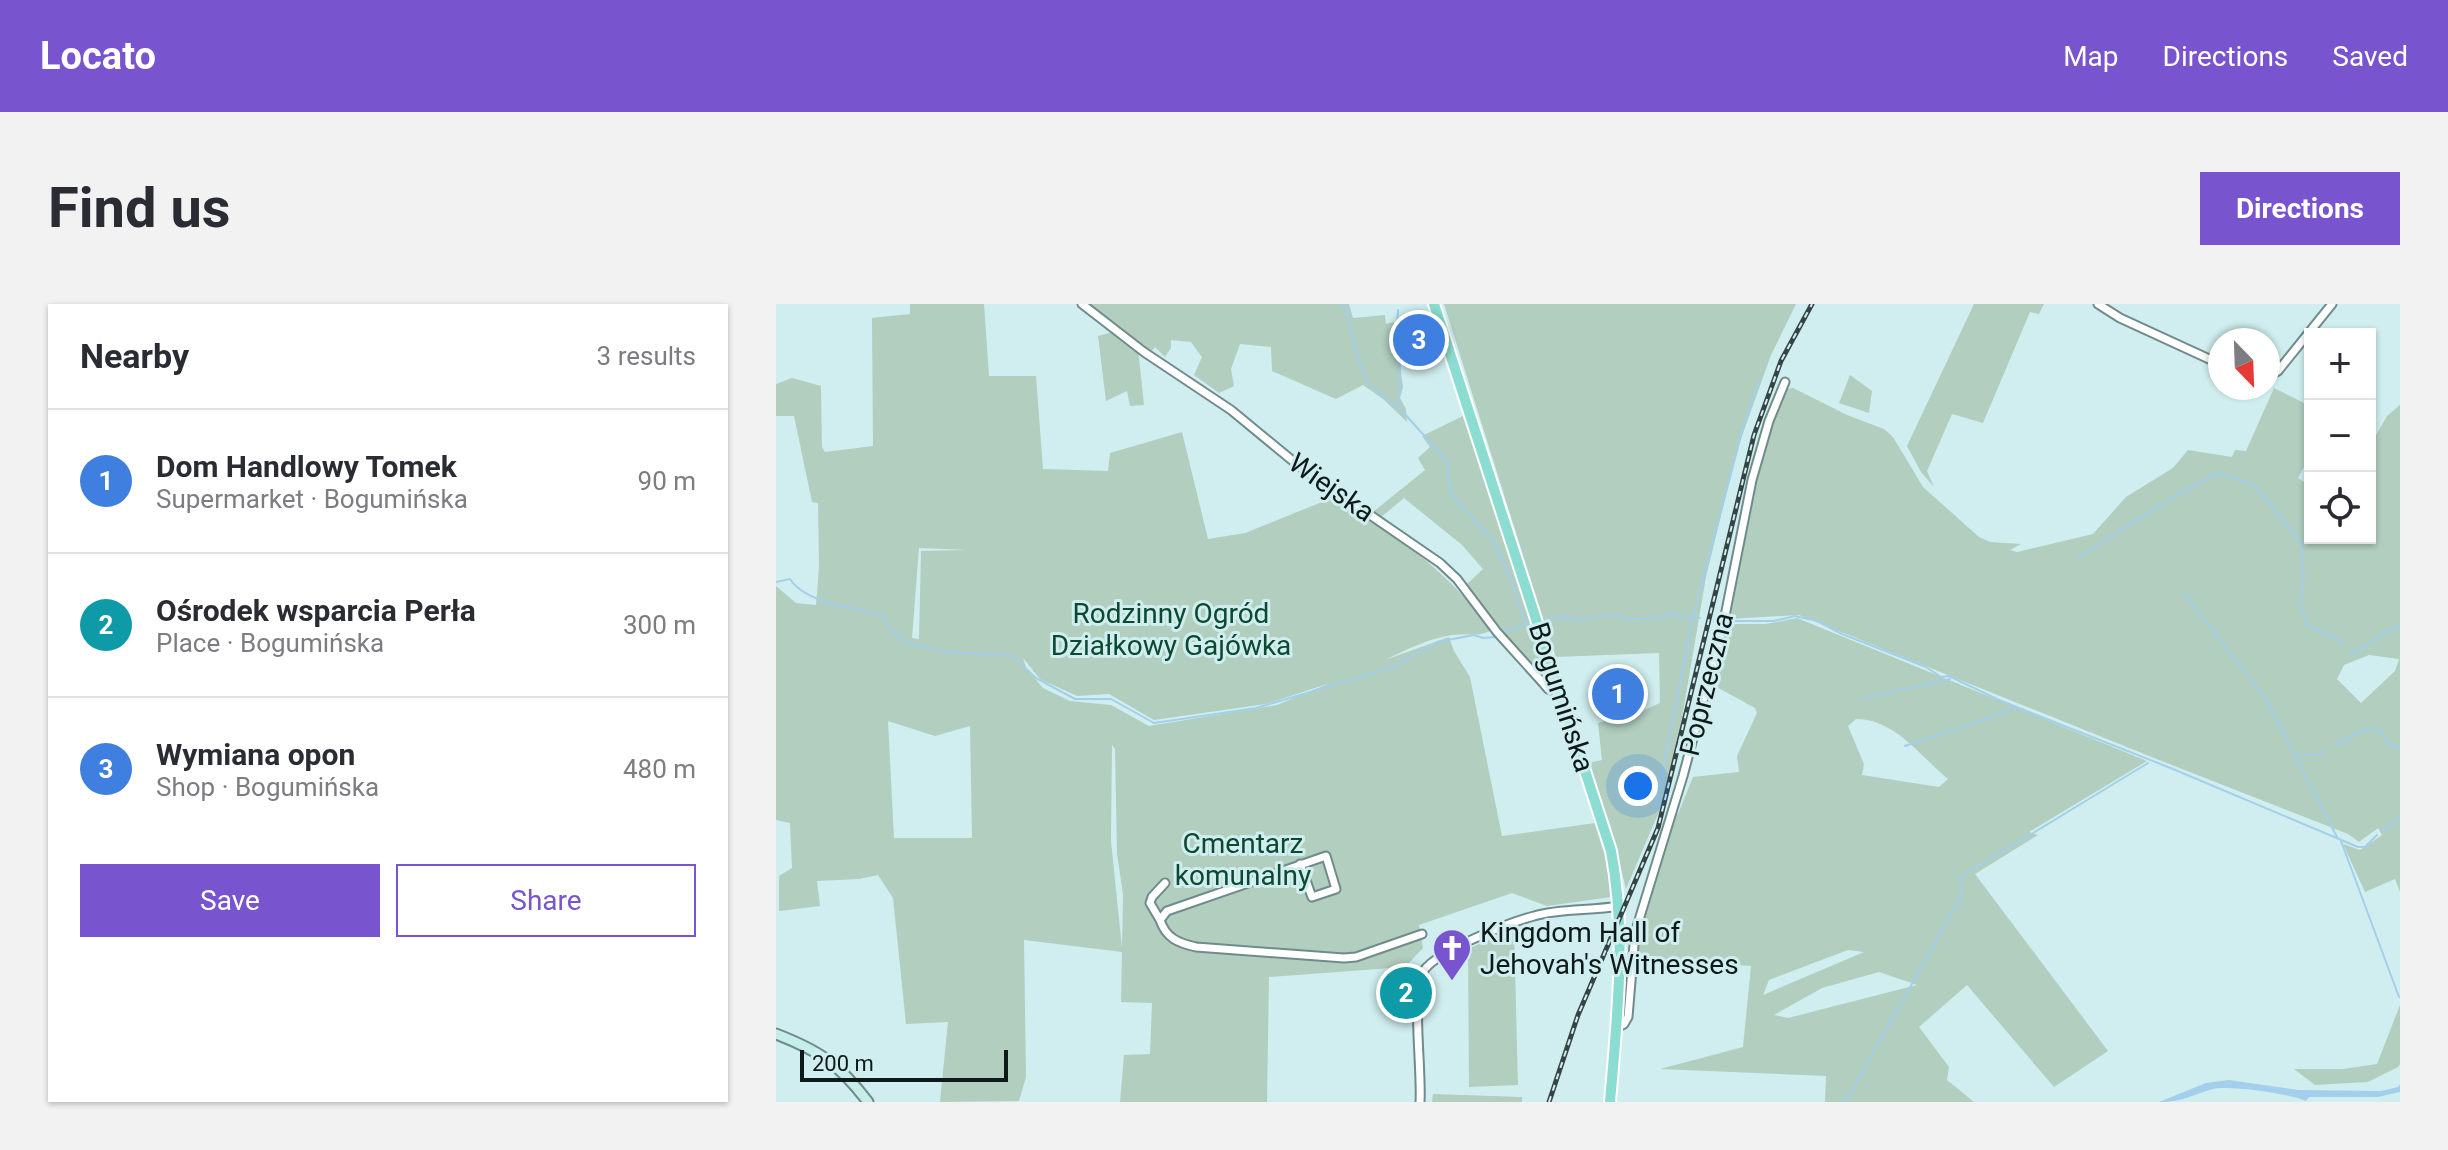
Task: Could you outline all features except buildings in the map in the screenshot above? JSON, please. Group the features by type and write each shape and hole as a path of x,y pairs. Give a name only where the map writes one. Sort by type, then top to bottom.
{"main road":[{"name":"Bogumińska","path":"1434,304 1611,851 1619,906 1621,959 1610,1102"}],"street":[{"name":"Wiejska","path":"1082,304 1144,352 1231,410 1299,466 1440,563 1462,584 1497,632 1548,689 1560,693"},
{"path":"2098,304 2120,318 2208,358"},
{"path":"2280,369 2332,304"},
{"name":"Poprzeczna","path":"1616,1028 1624,1024 1628,1017 1635,933 1683,776 1723,626 1752,480 1769,421 1785,382"},
{"path":"1160,920 1167,911 1300,864 1326,856 1336,889 1312,897 1300,864"},
{"path":"1165,883 1150,903 1170,937 1181,944 1344,958 1356,957 1422,934"},
{"path":"1420,1098 1419,996 1421,975 1429,961 1535,915 1619,906"},
{"path":"776,1034 817,1051 845,1074 868,1102"}],"green space":[{"path":"910,304 984,304 989,376 1036,376 1043,469 1108,471 1110,453 1182,432 1208,539 1245,533 1337,496 1420,556 1457,590 1490,631 1434,639 1385,660 1449,637 1470,677 1502,836 1595,823 1609,863 1611,897 1547,906 1512,893 1419,925 1423,948 1405,967 1269,977 1267,1102 1120,1102 1124,1055 1150,1054 1152,1003 1121,1002 1122,952 1024,940 1026,1077 1019,1101 940,1102 948,1022 906,1024 893,898 878,875 817,881 820,906 779,911 779,876 792,868 790,823 776,820 776,586 796,603 816,605 819,567 818,503 812,502 794,416 776,416 776,384 792,378 821,386 822,447 825,452 873,446 872,318 910,314","holes":["919,548 968,550 921,551 919,639 912,638","1023,658 1040,679 1077,696 1109,694 1154,720 1266,704 1330,683 1277,705 1149,726 1111,705 1070,701 1043,688 1026,668","888,721 935,736 970,726 972,838 894,838","1112,745 1115,749 1117,854 1123,894 1122,948 1111,841"]},
{"path":"1088,304 1349,304 1353,318 1385,315 1386,324 1394,322 1403,387 1400,398 1406,409 1407,422 1363,385 1336,399 1272,371 1271,347 1240,344 1231,369 1234,386 1219,393 1194,375 1202,357 1191,342 1171,340 1171,348 1165,357 1155,347 1151,352"},
{"path":"1444,304 1796,304 1771,355 1737,450 1706,577 1678,741 1661,807 1626,889 1610,825 1588,763 1602,760 1598,723 1660,703 1659,653 1555,657"},
{"path":"1974,304 2044,304 2039,314 2030,312 1983,423 1952,414 1927,471 1934,487 1921,472 1907,446"},
{"path":"1113,332 1138,349 1144,405 1130,406 1127,391 1106,401 1098,336"},
{"path":"1850,375 1872,391 1869,413 1839,403"},
{"path":"1793,388 1847,415 1884,429 1893,437 1923,487 1979,537 1990,542 2021,544 2010,550 2017,552 2093,534 2126,497 2173,468 2188,450 2232,457 2235,450 2246,451 2269,400 2280,400 2280,391 2304,403 2304,467 2298,478 2304,482 2304,544 2376,544 2376,435 2387,416 2400,405 2400,892 2395,879 2365,892 2343,844 2360,850 2382,835 2378,828 2359,842 2348,834 1799,615 1728,619 1757,474 1784,389","holes":["2369,655 2399,659 2395,671 2361,703 2337,679 2344,665"]},
{"path":"1463,416 1550,678 1545,680 1513,647 1466,585 1483,569 1462,545 1404,498 1380,518 1373,512 1425,470 1418,458 1430,447 1422,436"},
{"path":"1797,618 2147,761 2029,832 2038,835 1975,874 2108,1051 2054,1087 1967,985 1919,1027 1949,1067 1947,1080 1974,1102 1825,1102 1826,1076 1660,1069 1743,1047 1751,966 1642,958 1634,954 1653,880 1675,814 1678,814 1693,777 1739,772 1737,756 1757,713 1755,708 1711,684 1727,624 1766,624","holes":["1856,719 1883,725 1895,732 1948,779 1939,787 1862,775 1864,764 1848,726","1848,950 1864,952 1763,995 1769,980","1879,972 1917,985 1788,1018 1774,1015 1822,988"]},
{"path":"1514,928 1518,1085 1469,1087 1468,949"},
{"path":"2400,1005 2398,1067 2368,1082 2315,1085 2294,1069 2343,1069 2377,1064"},
{"path":"1433,1094 1522,1097 1522,1102 1432,1102"}],"water":[{"path":"2229,1080 2299,1090 2381,1091 2400,1084 2400,1092 2378,1097 2309,1097 2306,1101 2260,1091 2222,1088 2159,1102 2206,1083"}],"waterway":[{"path":"1340,304 1346,307 1356,353 1368,384 1403,412 1447,461 1450,493 1492,539 1512,580 1525,624"},
{"path":"1398,310 1399,407"},
{"path":"1656,806 1693,618 1744,424 1760,380"},
{"path":"2077,558 2218,473 2254,485 2301,542 2304,577 2300,605 2308,626 2343,644"},
{"path":"776,582 790,579 819,600 883,615 889,628 907,643 948,652 1013,656 1036,678 1075,699 1111,699 1154,723 1256,708 1391,668 1437,642 1474,635 1496,637"},
{"path":"2183,592 2266,699 2337,837"},
{"path":"1544,620 1564,619 1566,614 1573,620 1616,614 1628,619 1642,619 1673,613 1681,617 1700,618"},
{"path":"1728,621 1774,621 1795,616 1817,621 1926,667 1941,677 1949,676 1999,700 2358,847 2365,847 2377,835"},
{"path":"1714,621 1720,621"},
{"path":"1505,631 1531,623"},
{"path":"2350,654 2400,626"},
{"path":"1861,699 1950,679"},
{"path":"1905,746 2018,708"},
{"path":"2336,745 2365,729 2380,730 2390,745 2400,747"},
{"path":"2296,756 2318,755 2326,750"},
{"path":"1842,1102 1850,1094 1962,895 1959,878 2148,763"},
{"path":"2382,831 2400,817"},
{"path":"2341,841 2399,997"}],"railway":[{"path":"1549,1102 1578,1015 1658,828 1754,435 1781,361 1812,304"}],"place":[{"name":"Wymiana opon","path":"1419,340"},
{"name":"Dom Handlowy Tomek","path":"1618,694"},
{"name":"Kingdom Hall of Jehovah's Witnesses","path":"1452,982"},
{"name":"Ośrodek wsparcia Perła","path":"1406,993"}],"park label":[{"name":"Rodzinny Ogród Działkowy Gajówka","path":"1171,629"},
{"name":"Cmentarz komunalny","path":"1243,859"}]}
